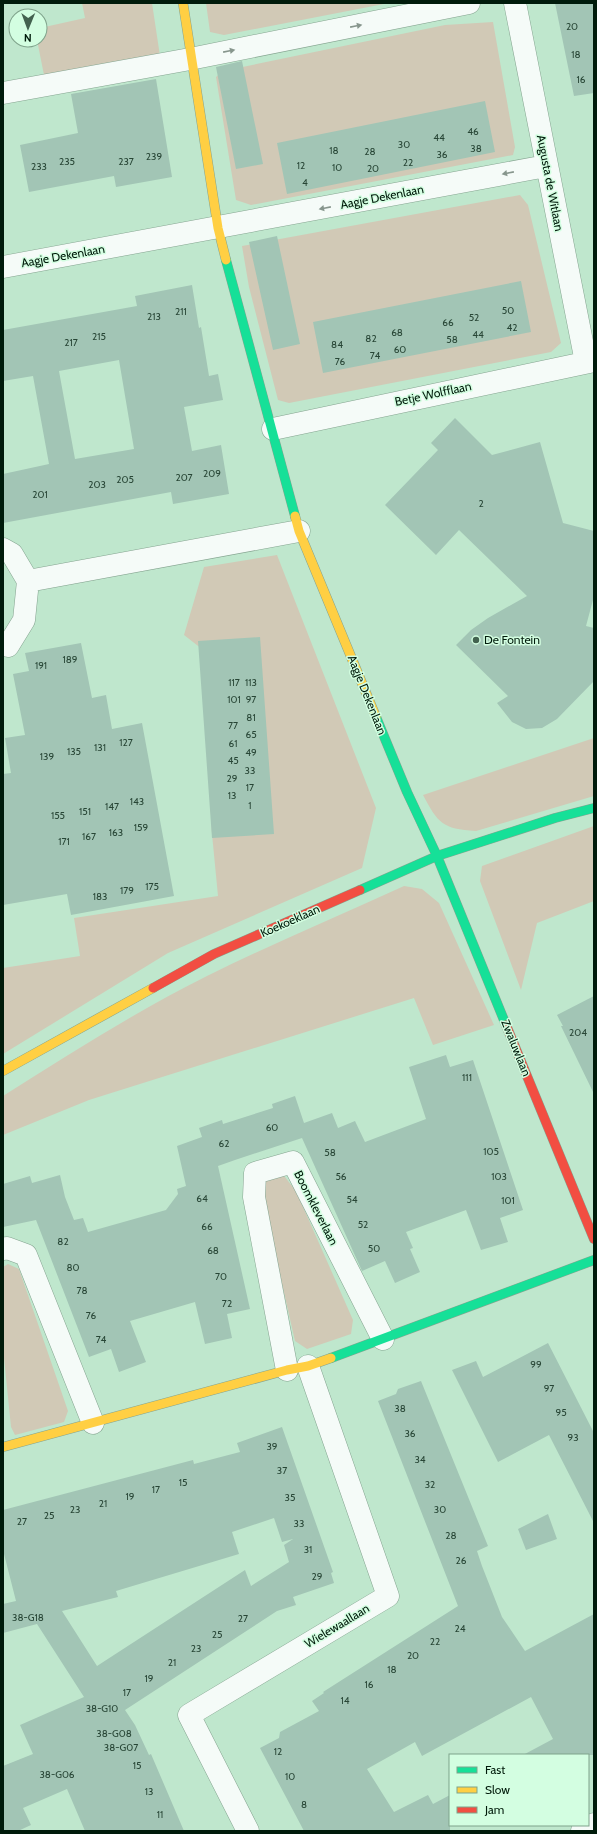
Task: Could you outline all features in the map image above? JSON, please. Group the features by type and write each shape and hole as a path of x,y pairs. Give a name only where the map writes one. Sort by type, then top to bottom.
{"street":[{"name":"Aagje Dekenlaan","path":"183,3 190,58 218,228 273,429 299,531 407,792 437,856"},
{"path":"3,94 469,3"},
{"name":"Augusta de Witlaan","path":"515,3 546,166 590,361"},
{"name":"Aagje Dekenlaan","path":"3,267 546,166"},
{"name":"Betje Wolfflaan","path":"273,429 590,361"},
{"path":"28,581 299,531"},
{"path":"3,549 12,554 28,581 24,620 8,646"},
{"name":"Koekoeklaan","path":"3,1071 214,954 437,856 555,818 594,808"},
{"name":"Zwaluwlaan","path":"437,856 594,1240"},
{"name":"Boomkleverlaan","path":"287,1370 254,1197 255,1173 293,1162 383,1339"},
{"path":"3,1249 7,1248 26,1255 92,1423"},
{"path":"3,1447 287,1370 308,1366 594,1260"},
{"name":"Wielewaallaan","path":"248,1831 189,1715 388,1596 308,1366"},
{"path":"582,1831 594,1824"}],"shaded area":[{"path":"82,3 152,3 160,56 44,75 39,48 48,48 48,26 85,18"},
{"path":"206,3 389,3 224,35 210,32"},
{"path":"493,22 515,147 513,155 251,205 236,200 216,77 223,71 445,25"},
{"path":"520,195 528,205 561,343 551,352 289,403 278,400 249,287 242,246"},
{"path":"277,555 376,808 362,868 168,953 3,1054 3,968 80,956 74,918 218,896 212,834 202,649 184,635 204,567"},
{"path":"594,738 594,796 476,831 455,828 442,823 437,818 423,795"},
{"path":"594,826 594,901 537,923 521,990 480,881 482,866"},
{"path":"404,886 422,889 439,903 494,1025 433,1045 414,998 89,1100 3,1135 3,1096 53,1064 129,1018 181,989 280,941"},
{"path":"281,1172 296,1191 353,1320 351,1334 307,1349 295,1341 264,1205 262,1190 269,1175"},
{"path":"8,1264 19,1269 68,1411 64,1422 15,1435 11,1427 3,1348 3,1267"}],"building":[{"path":"555,3 594,3 594,93 574,96"},
{"path":"242,61 263,164 236,169 216,67"},
{"path":"156,79 172,177 116,187 114,176 29,192 20,145 78,133 71,94"},
{"path":"485,101 495,152 287,194 277,143"},
{"path":"277,236 300,344 273,350 249,242"},
{"path":"521,281 531,332 323,373 313,322"},
{"path":"192,285 209,376 218,374 223,400 184,407 192,451 221,445 229,494 173,504 171,492 3,523 3,474 49,464 33,376 3,381 3,330 137,306 135,296","holes":["119,360 134,449 75,459 59,371"]},
{"path":"455,418 492,455 540,442 563,523 594,531 594,596 586,626 594,628 594,681 557,719 542,728 526,729 512,722 497,703 508,696 456,645 471,630 488,618 527,596 459,530 436,555 385,505 438,450 431,443"},
{"path":"260,637 274,834 212,838 198,641"},
{"path":"81,643 92,698 106,695 112,729 142,723 174,896 71,915 67,894 3,905 3,774 11,773 5,738 25,735 13,674 29,671 25,653"},
{"path":"594,996 594,1094 557,1015"},
{"path":"446,1055 450,1067 473,1060 523,1210 500,1218 508,1242 481,1250 466,1210 406,1232 413,1248 410,1249 420,1272 395,1283 385,1261 362,1271 302,1138 235,1160 218,1166 250,1309 227,1314 232,1338 205,1344 195,1302 130,1321 146,1362 119,1372 111,1349 89,1357 36,1220 3,1227 3,1184 30,1176 32,1183 60,1175 65,1197 74,1220 83,1218 88,1232 166,1210 178,1194 177,1189 186,1186 177,1146 202,1137 199,1128 222,1120 223,1124 273,1108 272,1104 295,1096 304,1123 332,1113 338,1128 355,1121 365,1142 426,1119 409,1067"},
{"path":"548,1343 594,1433 594,1523 549,1435 498,1462 452,1370 476,1361 483,1377"},
{"path":"421,1381 488,1546 477,1551 482,1566 502,1617 525,1651 594,1614 594,1755 525,1754 553,1739 531,1697 422,1756 415,1742 367,1769 394,1812 428,1795 433,1804 449,1796 450,1831 304,1831 260,1748 279,1738 280,1732 319,1711 312,1701 324,1693 323,1692 458,1606 378,1401 396,1394 398,1389"},
{"path":"282,1427 333,1572 331,1573 334,1583 293,1597 296,1605 277,1611 125,1710 135,1725 149,1755 151,1754 184,1831 85,1831 67,1789 23,1808 31,1825 18,1831 3,1831 3,1766 33,1754 20,1725 84,1697 37,1624 3,1633 3,1604 16,1601 3,1550 3,1510 193,1460 194,1464 240,1452 237,1443","holes":["274,1518 282,1542 293,1539 284,1545 289,1562 251,1586 245,1570 97,1666 62,1611 118,1597 116,1591 239,1554 232,1532"]},
{"path":"548,1514 557,1539 526,1550 518,1529"}],"traffic: fast":[{"path":"226,260 295,516"},
{"path":"376,717 407,792 437,856 506,1025"},
{"path":"360,890 437,856 555,818 594,808"},
{"path":"331,1358 594,1260"}],"traffic: slow":[{"path":"183,3 218,228 226,260"},
{"path":"295,516 299,531 376,717"},
{"path":"3,1071 153,988"},
{"path":"3,1447 287,1370 308,1366 331,1358"}],"traffic: jam":[{"path":"153,988 214,954 360,890"},
{"path":"506,1025 594,1239"}],"place":[{"name":"De Fontein","path":"476,640"}]}
